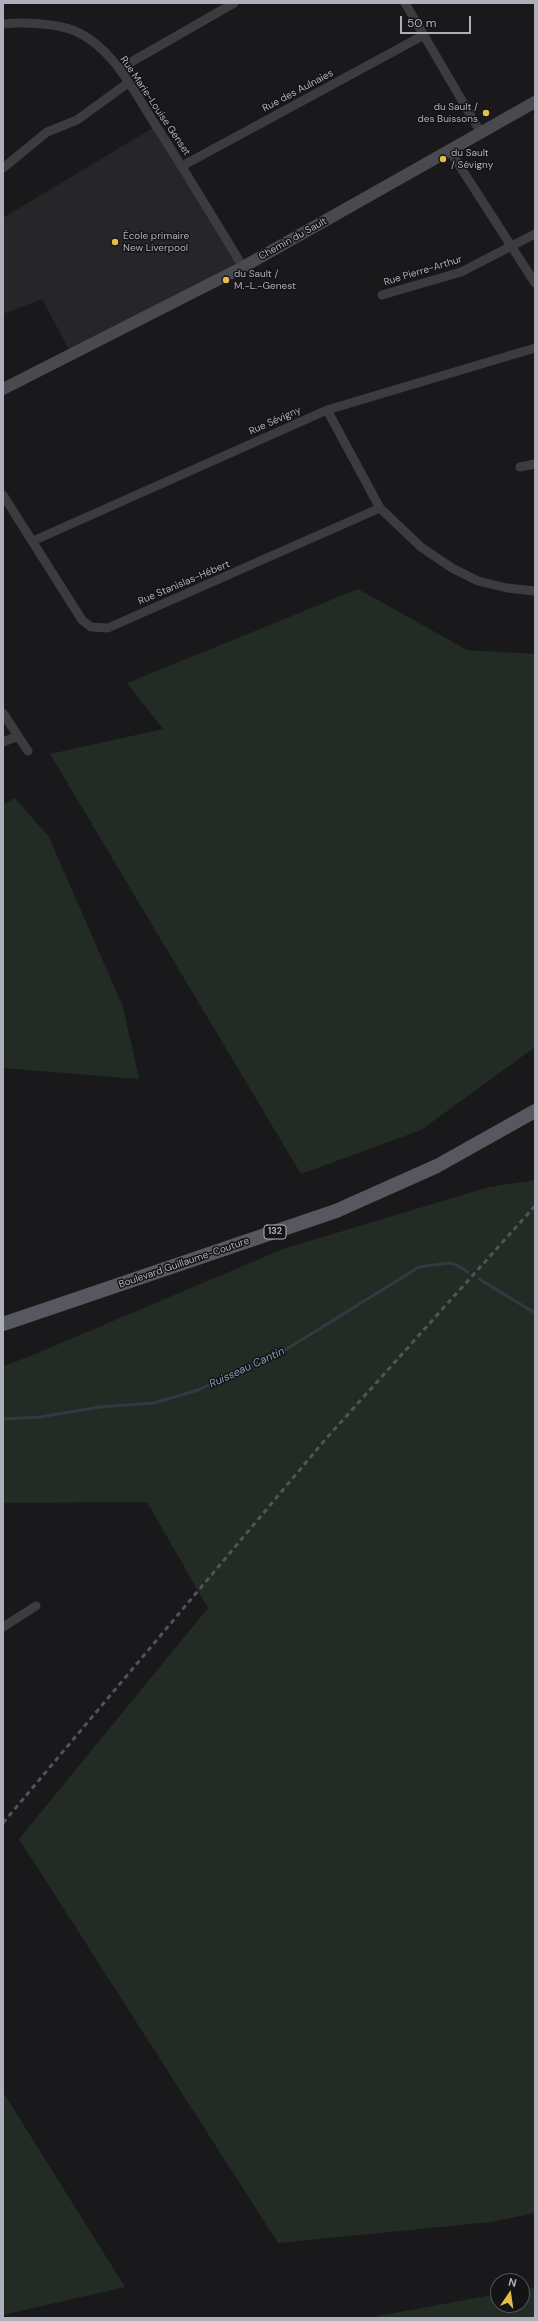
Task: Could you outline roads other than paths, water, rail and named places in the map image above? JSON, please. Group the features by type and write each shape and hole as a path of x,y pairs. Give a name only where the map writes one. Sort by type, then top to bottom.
{"main road":[{"name":"Boulevard Guillaume-Couture","path":"3,1324 336,1211 437,1166 535,1111"}],"street":[{"path":"119,69 234,3"},
{"path":"405,3 481,133"},
{"name":"Rue Marie-Louise Genset","path":"3,24 27,22 75,31 101,48 119,69 182,166 242,267"},
{"name":"Rue des Aulnaies","path":"182,166 424,35"},
{"path":"3,168 46,132 77,120 128,83"},
{"name":"Chemin du Sault","path":"3,389 242,267 535,102"},
{"path":"450,151 535,283"},
{"name":"Rue Pierre-Arthur","path":"382,295 461,272 535,234"},
{"name":"Rue Sévigny","path":"33,541 327,410 535,348"},
{"path":"327,410 380,508 421,547 452,568 478,581 507,588 535,591"},
{"path":"520,467 535,464"},
{"name":"Rue Stanislas-Hébert","path":"3,495 82,620 91,627 108,628 380,508"},
{"path":"3,713 28,751"},
{"path":"3,742 18,736"},
{"path":"3,1627 36,1606"}],"waterway":[{"name":"Ruisseau Cantin","path":"3,1419 40,1417 100,1407 154,1403 198,1390 282,1352 419,1267 448,1263 455,1264 468,1272"},
{"name":"Ruisseau Cantin","path":"479,1279 535,1313"}],"railway":[{"path":"3,1823 324,1441 535,1206"}],"place":[{"name":"du Sault / des Buissons","path":"486,113"},
{"name":"du Sault / Sévigny","path":"443,159"},
{"name":"École primaire New Liverpool","path":"115,242"},
{"name":"du Sault / M.-L.-Genest","path":"226,280"}]}
